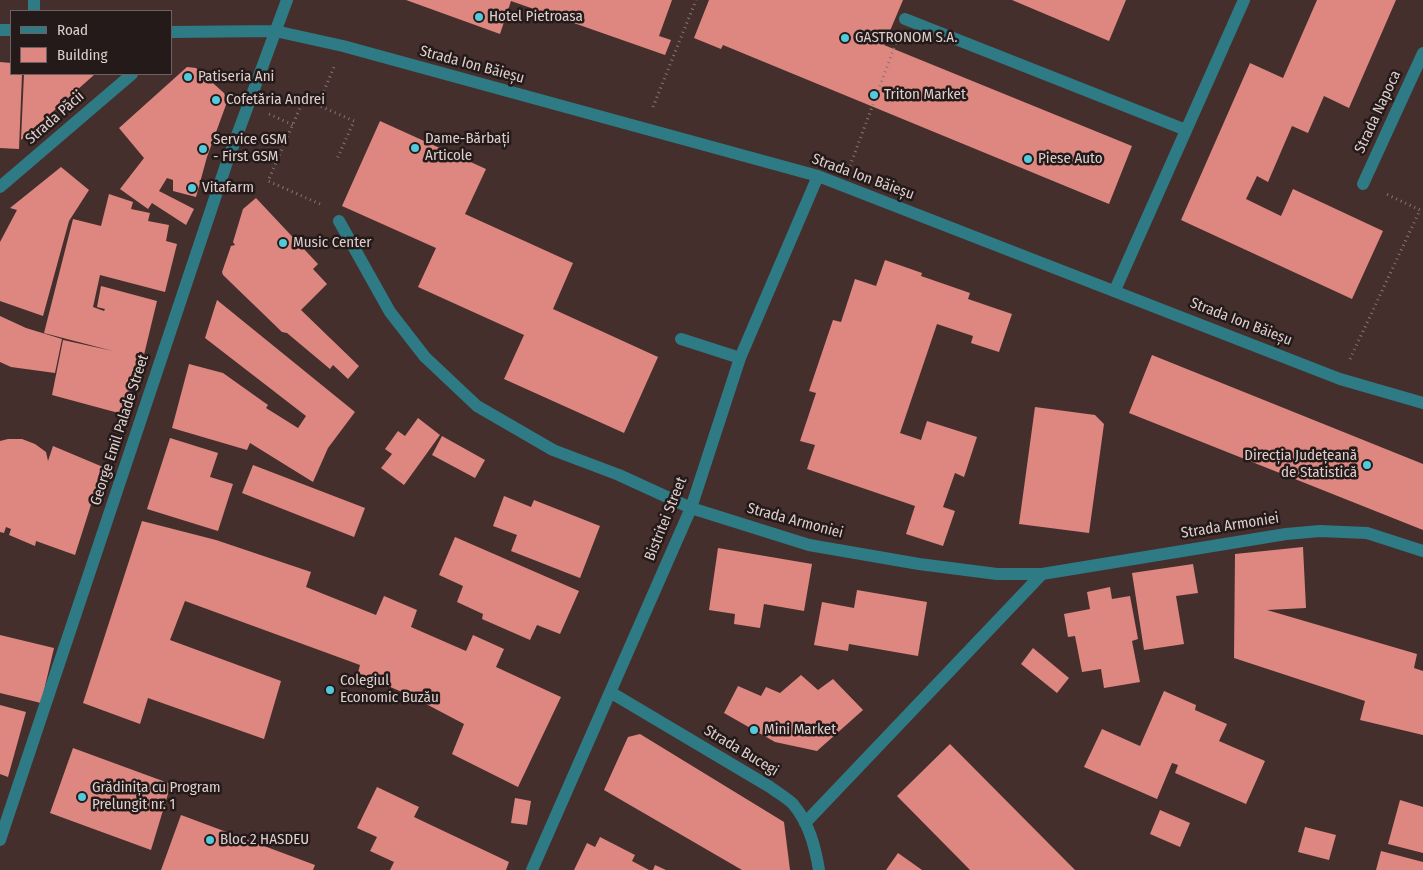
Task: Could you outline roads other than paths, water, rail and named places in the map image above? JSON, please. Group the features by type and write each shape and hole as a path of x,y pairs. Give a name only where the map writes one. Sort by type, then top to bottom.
{"street":[{"name":"George Emil Palade Street","path":"0,840 226,165 287,0"},
{"path":"1115,290 1244,0"},
{"path":"905,19 1186,130"},
{"name":"Strada Ion Băieșu","path":"174,35 275,31 343,46 818,176 1340,379 1423,403"},
{"name":"Strada Napoca","path":"1363,184 1423,53"},
{"name":"Strada Păcii","path":"0,188 131,75"},
{"name":"Bistritei Street","path":"532,870 691,508 740,358 818,176"},
{"name":"Strada Armoniei","path":"339,221 390,312 425,357 476,406 553,450 619,475 691,508 809,544 919,564 997,574 1042,574 1271,536 1320,531 1367,533 1423,551"},
{"path":"681,339 740,358"},
{"path":"806,823 1042,574"},
{"name":"Strada Bucegi","path":"610,692 770,787 792,804 806,823 815,845 819,870"}],"place":[{"name":"Hotel Pietroasa","path":"479,17"},
{"name":"GASTRONOM S.A.","path":"845,38"},
{"name":"Patiseria Ani","path":"188,77"},
{"name":"Triton Market","path":"874,95"},
{"name":"Cofetăria Andrei","path":"216,100"},
{"name":"Dame-Bărbați Articole","path":"415,148"},
{"name":"Service GSM - First GSM","path":"203,149"},
{"name":"Piese Auto","path":"1028,159"},
{"name":"Vitafarm","path":"192,188"},
{"name":"Music Center","path":"283,243"},
{"name":"Direcția Județeană de Statistică","path":"1367,465"},
{"name":"Colegiul Economic Buzău","path":"330,690"},
{"name":"Mini Market","path":"754,730"},
{"name":"Grădinița cu Program Prelungit nr. 1","path":"82,797"},
{"name":"Bloc 2 HASDEU","path":"210,840"}]}
